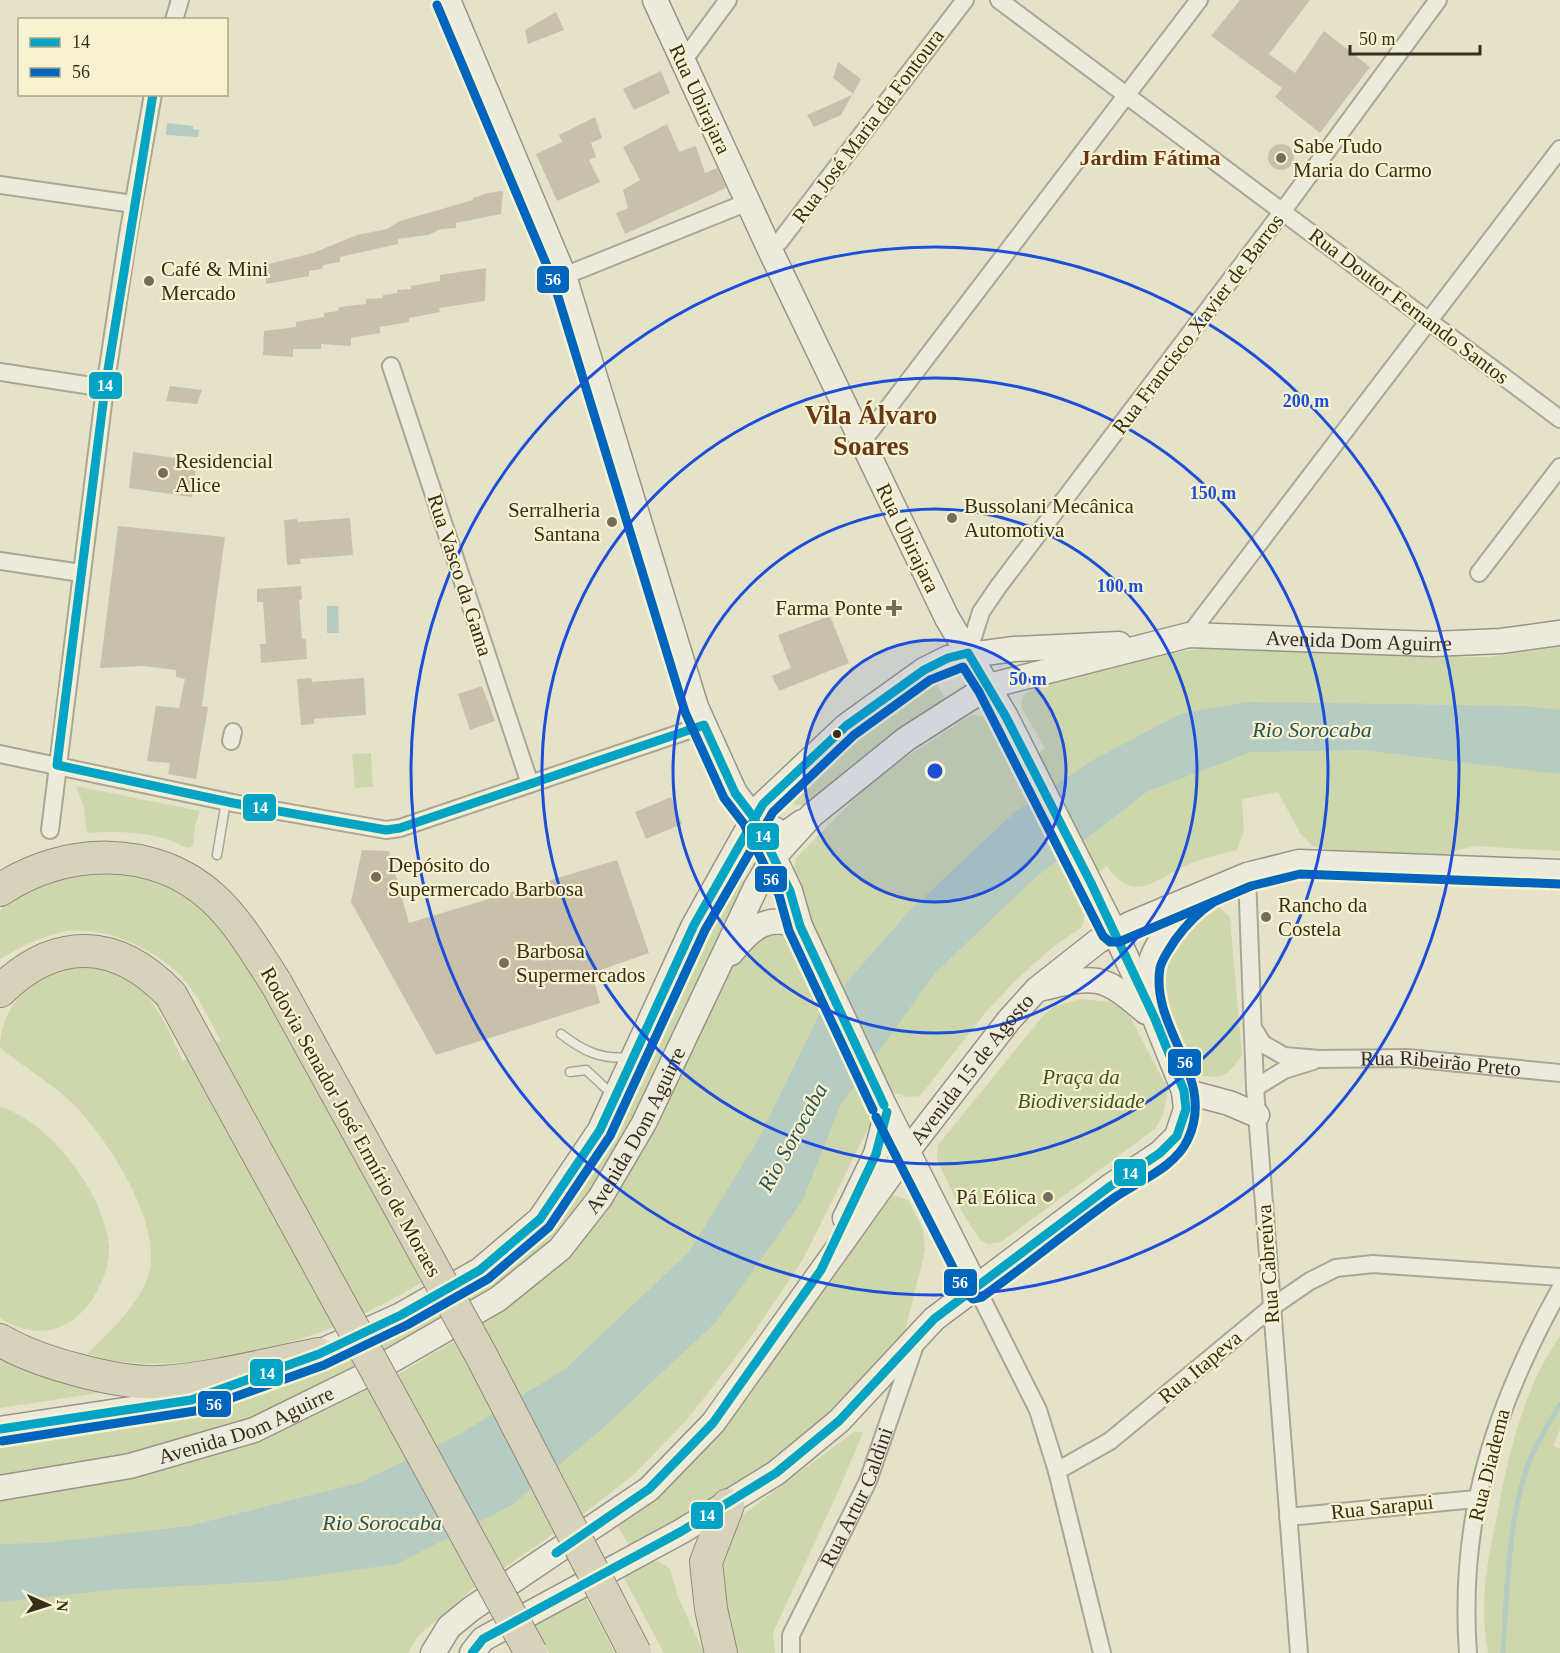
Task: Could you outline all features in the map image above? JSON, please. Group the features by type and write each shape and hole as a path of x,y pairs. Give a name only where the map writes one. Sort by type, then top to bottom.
{"highway":[{"name":"Rodovia Senador José Ermírio de Moraes","path":"0,890 20,877 72,859 105,858 157,866 192,882 212,898 244,934 276,983 481,1356 635,1653"},
{"path":"0,991 35,963 70,952 86,951 123,958 139,966 171,995 531,1653"},
{"path":"0,1340 34,1357 100,1374 158,1382 319,1354"},
{"path":"721,1653 711,1609 706,1562 709,1548 728,1505"}],"main road":[{"path":"448,0 564,276 692,696 735,793 754,818 790,891 803,932 906,1153 976,1287 1109,1187 1160,1154 1177,1136 1186,1109 1184,1091 1155,1019 1114,931"},
{"name":"Rua Ubirajara","path":"655,0 770,250 947,618 989,686 1015,734 1114,931"},
{"name":"Avenida Dom Aguirre","path":"0,1488 130,1466 254,1430 368,1374 498,1299 560,1249 600,1198 644,1123 756,887 773,858 812,815 906,739 989,686 1189,635 1433,645 1501,641 1560,633"},
{"name":"Avenida Dom Aguirre","path":"0,1430 191,1400 319,1354 401,1315 480,1270 540,1219 600,1130 693,925 763,804 846,726 924,670 948,658 968,653 1158,642"},
{"path":"754,818 781,833 788,832 812,815"},
{"name":"Avenida 15 de Agosto","path":"434,1653 449,1627 471,1609 649,1489 713,1423 906,1153 1009,1020 1037,989 1071,960 1114,931 1247,875 1299,862 1560,872"},
{"path":"1155,1019 1148,991 1148,963 1170,926 1204,894"},
{"path":"713,976 744,938 767,921 787,921 803,932"},
{"path":"1037,989 1093,980 1107,982 1118,988 1155,1019"},
{"path":"1184,1091 1229,1103 1257,1115"},
{"path":"821,1270 876,1154 885,1108"},
{"name":"Rua Artur Caldini","path":"472,1653 483,1639 728,1505 776,1473 839,1421 934,1320 976,1287"}],"street":[{"path":"174,18 175,0"},
{"path":"683,61 728,0"},
{"name":"Rua José Maria da Fontoura","path":"770,250 780,241 965,0"},
{"name":"Rua Doutor Fernando Santos","path":"999,0 1560,419"},
{"path":"862,442 1199,0"},
{"name":"Rua Francisco Xavier de Barros","path":"968,653 981,612 998,587 1282,212 1438,0"},
{"path":"50,830 105,388 133,204 153,96"},
{"path":"1189,635 1560,149"},
{"path":"0,185 133,204"},
{"path":"564,276 748,202"},
{"name":"Rua Vasco da Gama","path":"391,366 530,784"},
{"path":"0,372 105,388"},
{"path":"1479,573 1560,467"},
{"path":"0,561 81,573"},
{"path":"0,754 226,801 386,830 400,828 704,725"},
{"name":"Rua Cabreúva","path":"1247,875 1255,1088 1299,1653"},
{"name":"Rua Ribeirão Preto","path":"1252,1026 1263,1044 1273,1052 1284,1056 1320,1059 1408,1058 1560,1073"},
{"name":"Rua Ribeirão Preto","path":"1255,1088 1284,1070 1320,1059"},
{"name":"Rua Itapeva","path":"1057,1471 1110,1441 1272,1307 1310,1281 1336,1268 1372,1264 1560,1277"},
{"path":"976,1287 1029,1388 1057,1471 1102,1653"},
{"name":"Rua Diadema","path":"1468,1653 1465,1610 1476,1499 1507,1394 1560,1289"},
{"name":"Rua Artur Caldini","path":"791,1653 790,1635 868,1481 917,1337"},
{"name":"Rua Sarapui","path":"1288,1517 1476,1499"}],"lane":[{"path":"217,855 226,801"},
{"path":"561,1034 582,1050 600,1056 633,1056"},
{"path":"570,1072 586,1070 616,1098"}],"green space":[{"path":"1560,647 1560,851 1473,846 1432,858 1348,853 1313,846 1300,833 1278,792 1242,799 1244,831 1237,850 1187,865 1145,886 1136,887 1126,884 1117,878 1107,866 1074,890 1084,910 1081,928 1054,946 1017,979 985,1013 920,1096 908,1097 890,1092 886,1085 870,1107 872,1121 802,1261 746,1344 686,1421 633,1475 590,1509 470,1591 418,1636 408,1653 0,1653 0,1502 127,1478 202,1459 275,1433 389,1380 492,1318 568,1254 742,948 779,928 795,940 813,980 828,955 792,879 796,858 876,777 971,715 983,716 990,720 1018,771 1045,748 1021,707 1023,695 1041,685 1151,656 1201,649 1294,650 1408,657 1488,657"},
{"path":"930,674 946,699 884,741 804,805 797,805 785,799 808,771"},
{"path":"371,753 373,787 355,788 352,754"},
{"path":"76,786 200,811 195,825 193,846 187,848 163,838 138,833 87,833 84,808"},
{"path":"84,870 127,874 162,884 193,902 227,930 423,1282 368,1312 340,1324 312,1335 259,1350 200,1361 170,1363 140,1363 87,1354 121,1320 142,1290 147,1279 151,1258 149,1235 142,1210 131,1186 102,1139 65,1096 0,1048 3,1026 12,1006 26,990 43,978 63,970 84,967 105,970 126,978 146,994 167,1027 183,1061 221,1041 197,998 180,975 156,956 126,940 94,932 78,930 63,932 30,943 0,959 0,911 28,889"},
{"path":"736,872 744,882 632,1125 590,1194 557,1237 484,1295 358,1368 249,1422 139,1452 0,1478 0,1438 215,1401 285,1378 344,1350 539,1227 695,940"},
{"path":"1217,905 1230,917 1242,1055 1233,1068 1224,1075 1212,1077 1196,1075 1162,1006 1167,955 1179,928 1198,912"},
{"name":"Praça da Biodiversidade","path":"1080,999 1111,1002 1129,1015 1168,1089 1163,1115 1155,1129 1001,1242 988,1244 980,1240 962,1212 937,1160 938,1145 1042,1017 1053,1007"},
{"path":"0,1107 19,1115 55,1143 85,1183 97,1204 105,1225 109,1250 102,1281 92,1300 82,1312 58,1328 44,1331 30,1330 15,1326 0,1318"},
{"path":"893,1195 908,1200 923,1229 925,1251 904,1335 816,1431 743,1483 630,1546 617,1526 680,1476 746,1400"},
{"path":"1560,1336 1560,1429 1553,1446 1560,1449 1560,1653 1488,1653 1484,1618 1485,1585 1506,1472 1526,1402 1547,1357"},
{"path":"0,1357 23,1369 111,1391 0,1408"},
{"path":"855,1431 863,1433 773,1633 775,1653 732,1653 715,1577 733,1522"},
{"path":"658,1561 670,1569 678,1597 704,1653 664,1653 623,1576 641,1565"},
{"path":"584,1594 615,1653 549,1653 531,1620"}],"water":[{"path":"167,123 193,126 193,129 199,130 198,137 166,135"},
{"path":"327,606 338,606 339,633 327,633"},
{"name":"Rio Sorocaba","path":"1248,702 1524,706 1560,710 1560,774 1362,750 1251,752 1148,791 1036,877 935,973 840,1106 803,1200 717,1321 603,1428 512,1505 397,1564 279,1581 122,1589 0,1602 0,1544 45,1543 189,1526 359,1483 460,1434 565,1369 689,1252 759,1138 820,1013 908,912 1015,812 1093,760 1180,714"}],"building":[{"path":"1240,0 1310,0 1269,54 1295,73 1324,31 1370,67 1320,133 1275,97 1282,88 1211,36"},
{"path":"556,12 564,30 528,44 525,30"},
{"path":"838,62 861,79 853,94 833,78"},
{"path":"661,71 670,93 634,110 623,89"},
{"path":"852,95 841,115 814,127 807,115"},
{"path":"595,117 602,138 591,143 596,157 589,160 600,182 557,201 536,154 562,142 559,135"},
{"path":"667,124 679,152 696,146 705,173 717,168 726,188 625,234 616,213 628,208 623,190 640,180 623,147"},
{"name":"Sabe Tudo Maria do Carmo","path":"1281,144 1290,148 1294,157 1290,166 1281,170 1272,166 1268,157 1272,148"},
{"path":"503,191 501,214 456,223 456,228 441,229 428,235 398,239 398,244 340,257 340,262 323,265 322,269 309,271 309,276 266,284 265,265 313,253 357,235 387,229 400,221 473,200 473,198 488,193"},
{"path":"486,268 485,301 439,308 440,312 409,318 409,322 380,327 380,333 351,338 351,346 321,344 321,349 293,349 293,357 263,355 264,331 296,327 296,322 324,317 324,313 338,311 339,307 366,304 366,299 383,298 383,295 397,293 397,290 411,289 411,286 440,281 440,275"},
{"path":"170,386 202,390 197,404 166,401"},
{"name":"Residencial Alice","path":"133,452 197,461 192,497 129,488"},
{"path":"350,518 353,555 300,559 301,564 287,565 284,520 297,519 298,522"},
{"path":"118,526 225,537 202,706 208,707 196,779 168,774 170,763 147,761 156,706 179,708 185,679 176,677 176,670 143,666 100,668"},
{"path":"301,586 302,599 299,600 302,639 306,639 307,659 261,663 260,644 266,644 263,602 257,602 257,589"},
{"path":"830,616 849,663 779,691 772,676 791,668 778,635"},
{"path":"311,678 312,682 364,678 366,715 314,719 314,724 301,725 297,679"},
{"path":"482,686 495,721 470,730 458,694"},
{"path":"671,797 682,824 646,839 635,812"},
{"name":"Barbosa Supermercados","path":"362,850 389,851 409,923 617,860 649,953 592,973 600,1003 436,1055 351,902"}],"waterway":[{"path":"1503,1653 1510,1553 1517,1503 1531,1457 1560,1404"}],"transit line":[{"name":"56","path":"437,5 553,280 685,712 724,798 744,824 779,895 789,931 873,1110"},
{"name":"14","path":"153,96 105,388 57,765 233,803 386,830 400,828 704,725 735,793 754,818 790,891 800,926 884,1105"},
{"name":"14","path":"0,1429 191,1400 319,1354 401,1315 480,1270 540,1219 600,1130 694,925 763,804 846,726 924,670 948,658 968,653 1006,717 1091,883 1155,1019 1184,1091 1186,1109 1177,1136 1160,1153 1109,1187 934,1319 839,1421 776,1473 682,1531 483,1639 472,1653"},
{"name":"56","path":"2,1441 195,1411 324,1365 407,1325 488,1279 549,1227 610,1136 705,930 773,812 854,735 930,680 963,667 979,692 1103,936 1110,942 1119,942 1251,886 1300,874 1560,884"},
{"name":"56","path":"876,1117 966,1293 973,1299 982,1297 1114,1198 1165,1166 1182,1149 1188,1139 1195,1116 1194,1095 1189,1074 1164,1012 1160,990 1160,968 1166,954 1183,929 1214,902"},
{"name":"14","path":"556,1553 649,1489 713,1423 821,1270 876,1154 887,1112"}],"place":[{"name":"Sabe Tudo Maria do Carmo","path":"1281,158"},
{"name":"Café & Mini Mercado","path":"149,281"},
{"name":"Residencial Alice","path":"163,473"},
{"name":"Bussolani Mecânica Automotiva","path":"952,518"},
{"name":"Serralheria Santana","path":"612,522"},
{"name":"Farma Ponte","path":"894,608"},
{"name":"Depósito do Supermercado Barbosa","path":"376,877"},
{"name":"Rancho da Costela","path":"1266,917"},
{"name":"Barbosa Supermercados","path":"504,963"},
{"name":"Pá Eólica","path":"1048,1197"}],"district":[{"name":"Jardim Fátima","path":"1150,157"},
{"name":"Vila Álvaro Soares","path":"871,430"}]}
